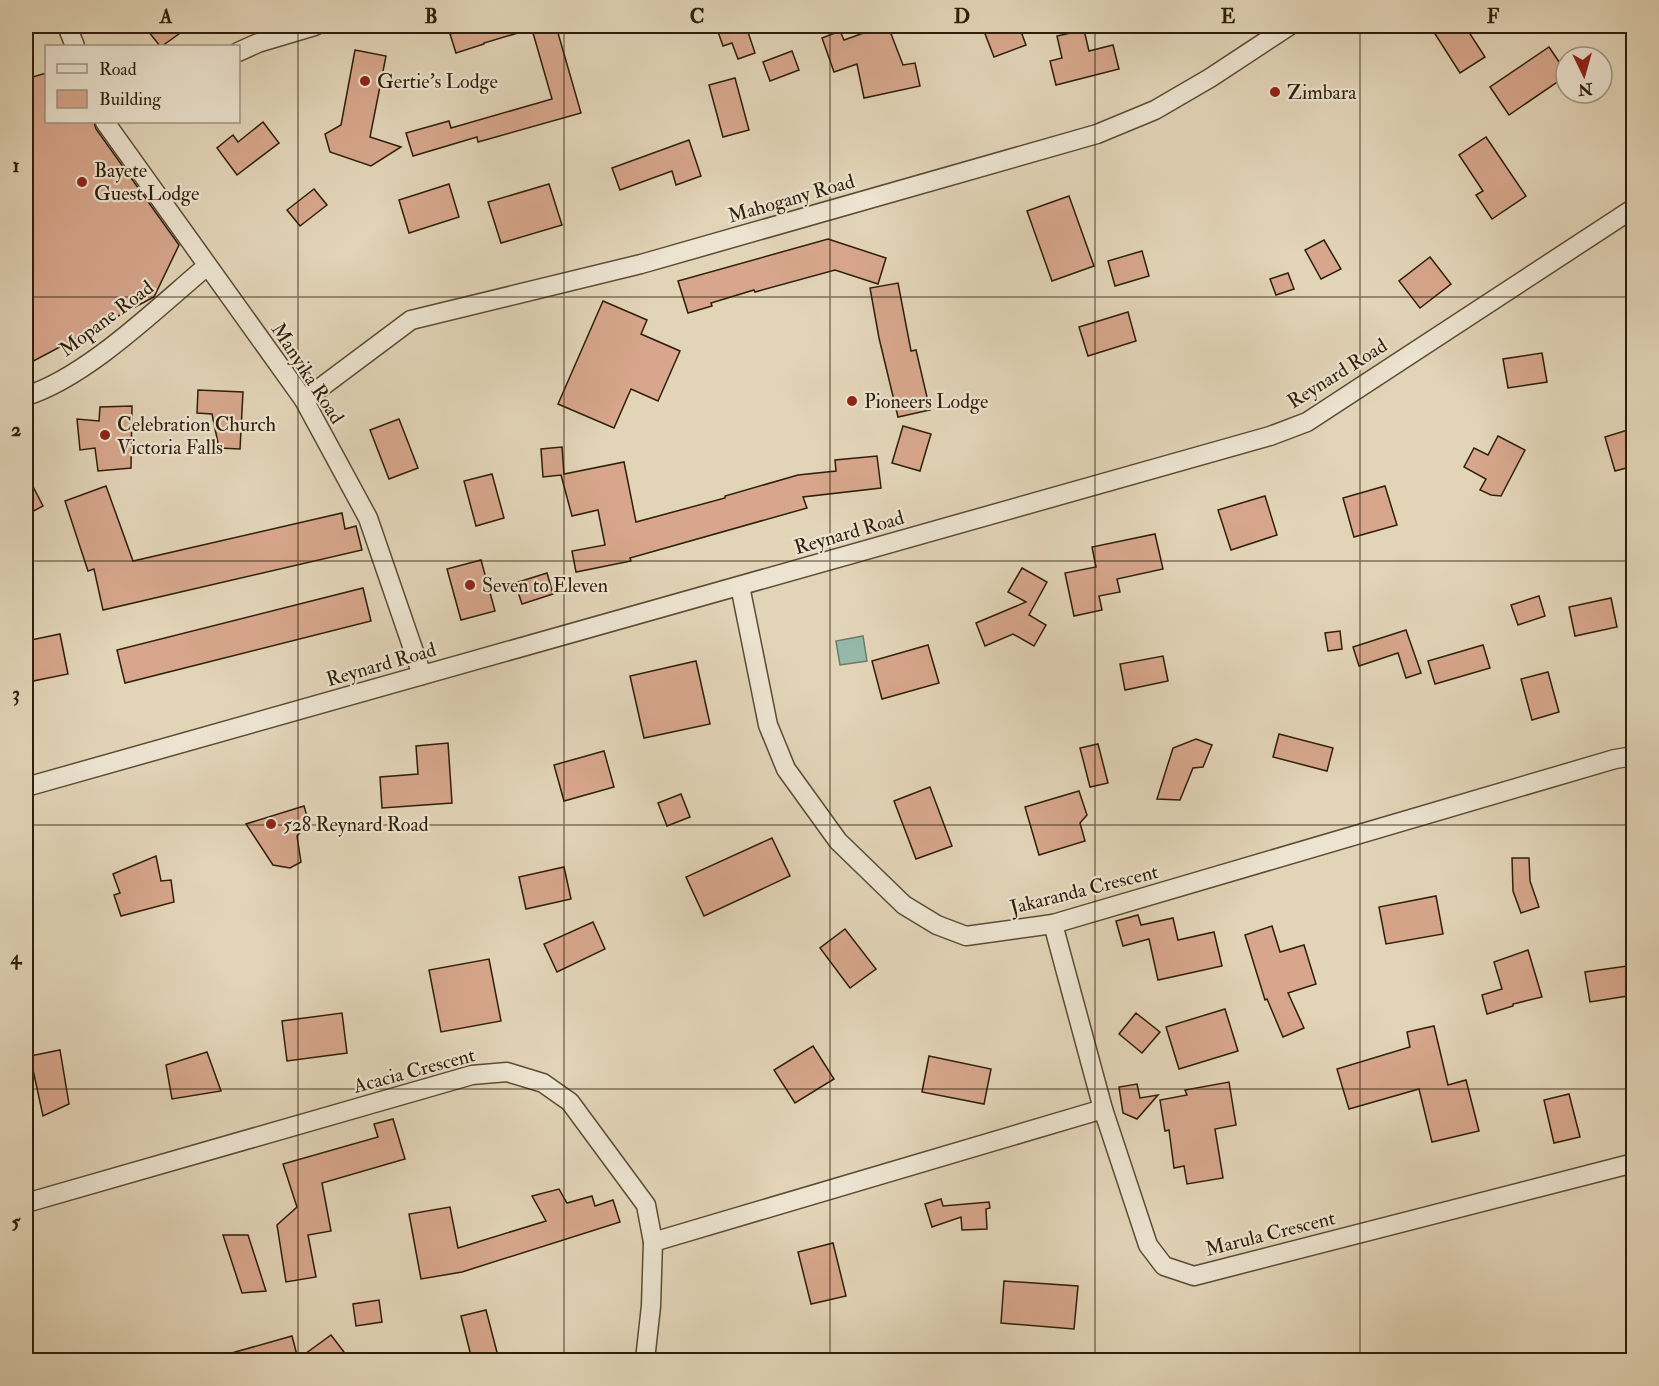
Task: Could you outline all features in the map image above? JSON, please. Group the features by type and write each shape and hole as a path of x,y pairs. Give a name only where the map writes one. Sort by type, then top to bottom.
{"street":[{"path":"68,26 75,45"},
{"path":"240,51 258,43 315,26"},
{"name":"Mahogany Road","path":"304,400 411,320 641,264 1097,134 1164,105 1289,26"},
{"name":"Manyika Road","path":"106,123 304,400 368,518 422,675"},
{"name":"Reynard Road","path":"26,787 1270,436 1307,422 1634,208"},
{"name":"Mopane Road","path":"26,396 43,391 100,356 207,266"},
{"name":"Jakaranda Crescent","path":"740,586 768,725 786,769 838,841 904,905 936,925 966,936 1053,924 1604,762 1634,756"},
{"name":"Marula Crescent","path":"1053,924 1104,1109 1148,1245 1164,1266 1194,1276 1634,1163"},
{"name":"Acacia Crescent","path":"26,1203 472,1075 507,1072 543,1083 570,1102 646,1205 653,1242 651,1306 645,1360"},
{"path":"653,1242 1104,1109"}],"shaded area":[{"path":"863,636 867,661 840,665 836,641"}],"building":[{"path":"144,26 190,26 163,45 159,45"},
{"path":"476,26 527,26 528,30 456,53 450,34"},
{"path":"531,26 556,26 581,113 478,142 477,137 413,156 406,133 449,121 451,128 552,99"},
{"path":"716,26 746,26 755,53 738,59 732,43 723,46"},
{"path":"888,26 903,65 915,63 920,86 864,98 857,64 834,72 822,38 840,31 844,40"},
{"path":"982,26 1019,26 1026,45 994,57"},
{"path":"1430,26 1465,26 1485,57 1460,73"},
{"path":"1084,30 1089,51 1113,45 1119,69 1056,85 1050,61 1062,58 1057,36"},
{"path":"1549,47 1554,54 1554,84 1509,115 1490,87"},
{"path":"355,50 386,56 370,137 401,147 371,166 330,152 325,134 341,125"},
{"path":"792,51 799,70 770,81 763,62"},
{"name":"Bayete Guest Lodge","path":"45,73 45,123 94,123 96,129 179,245 154,297 26,365 26,79"},
{"path":"735,78 749,130 723,137 709,85"},
{"path":"263,122 279,143 237,175 217,148 233,135 238,142"},
{"path":"1486,137 1526,196 1492,219 1476,195 1483,191 1459,155"},
{"path":"689,140 701,176 676,185 672,171 620,190 612,168"},
{"path":"449,184 459,217 409,233 399,200"},
{"path":"549,184 562,225 501,243 488,202"},
{"path":"314,189 327,205 300,226 287,210"},
{"path":"1069,196 1094,266 1052,281 1027,211"},
{"path":"828,239 886,258 878,284 835,270 755,292 754,290 711,303 712,306 688,313 678,281"},
{"path":"1324,240 1341,269 1321,279 1305,250"},
{"path":"1142,251 1149,276 1115,286 1108,261"},
{"path":"1430,257 1451,284 1420,308 1399,281"},
{"path":"1288,273 1294,289 1276,295 1270,279"},
{"path":"898,283 911,351 916,350 930,410 898,417 879,338 870,288"},
{"path":"603,301 647,320 641,334 680,351 658,401 631,389 614,428 558,404"},
{"path":"1128,312 1136,341 1088,356 1079,327"},
{"path":"1542,353 1547,382 1508,388 1503,359"},
{"path":"198,390 243,392 240,449 219,448 212,414 197,413"},
{"name":"Celebration Church Victoria Falls","path":"132,406 131,468 98,471 95,448 80,450 77,419 99,421 100,407"},
{"path":"399,419 418,468 389,479 370,430"},
{"path":"903,426 931,434 920,471 892,463"},
{"path":"1634,428 1634,466 1615,471 1605,437"},
{"path":"1498,436 1525,450 1501,496 1480,490 1486,479 1464,467 1474,448 1488,455"},
{"path":"562,447 564,474 624,462 636,522 798,475 836,471 835,460 877,456 881,488 803,497 807,508 630,558 631,561 576,572 572,551 605,545 598,510 572,516 561,475 543,477 541,449"},
{"path":"26,473 43,506 26,515"},
{"path":"492,474 504,518 476,526 464,481"},
{"path":"106,486 133,561 342,513 345,529 356,526 362,550 103,610 94,569 88,571 65,501"},
{"path":"1385,486 1397,525 1354,537 1343,498"},
{"path":"1265,496 1277,535 1231,550 1218,510"},
{"path":"1155,534 1163,569 1117,579 1120,592 1099,596 1102,610 1074,616 1065,573 1096,567 1092,547"},
{"path":"481,560 495,611 461,620 447,569"},
{"path":"1022,568 1047,582 1029,615 1046,625 1034,646 1013,634 985,646 976,623 1026,602 1008,592"},
{"path":"547,573 553,594 522,604 515,583"},
{"path":"363,588 371,621 125,683 117,650"},
{"path":"1539,596 1545,616 1518,625 1511,605"},
{"path":"1611,598 1617,627 1575,636 1569,607"},
{"path":"1406,630 1421,673 1406,678 1398,653 1359,666 1353,647"},
{"path":"1340,631 1342,649 1328,651 1325,633"},
{"path":"60,634 68,674 33,681 26,641"},
{"path":"928,645 939,683 882,699 872,661"},
{"path":"1483,645 1490,668 1435,684 1428,661"},
{"path":"1163,656 1168,681 1125,690 1120,664"},
{"path":"696,661 710,724 644,738 630,676"},
{"path":"1548,672 1559,712 1532,720 1521,679"},
{"path":"1279,734 1333,748 1327,771 1273,757"},
{"path":"1196,739 1212,745 1203,767 1193,768 1180,800 1157,799 1173,748"},
{"path":"448,743 452,803 382,808 380,777 418,774 416,746"},
{"path":"1098,744 1108,783 1090,787 1080,748"},
{"path":"604,751 614,787 564,801 554,765"},
{"path":"930,787 952,846 916,859 894,801"},
{"path":"1079,791 1087,815 1080,823 1085,841 1039,855 1025,807"},
{"path":"681,794 690,817 667,826 658,803"},
{"path":"304,806 309,823 297,836 301,862 290,868 273,865 246,824"},
{"path":"772,838 790,876 704,916 686,877"},
{"path":"156,856 161,881 171,880 174,902 121,916 114,895 120,893 113,874"},
{"path":"1512,858 1529,858 1530,881 1539,907 1521,913 1513,891"},
{"path":"564,867 571,899 526,909 519,877"},
{"path":"1436,896 1443,934 1386,944 1379,907"},
{"path":"1138,915 1141,925 1173,918 1178,940 1214,932 1222,966 1158,980 1149,939 1123,946 1116,921"},
{"path":"593,922 605,949 557,972 544,944"},
{"path":"1272,926 1280,952 1304,945 1316,984 1288,993 1304,1028 1283,1037 1267,999 1265,1000 1245,935"},
{"path":"845,929 876,969 850,988 820,948"},
{"path":"1528,950 1542,997 1513,1004 1513,1006 1487,1014 1482,995 1502,989 1494,962"},
{"path":"489,959 501,1021 441,1032 429,970"},
{"path":"1634,965 1634,995 1590,1002 1585,972"},
{"path":"1225,1009 1238,1051 1179,1069 1166,1027"},
{"path":"342,1013 347,1053 287,1061 282,1021"},
{"path":"1136,1013 1160,1032 1142,1053 1119,1034"},
{"path":"1434,1026 1448,1085 1466,1080 1479,1131 1432,1142 1419,1089 1349,1109 1337,1069 1410,1047 1407,1032"},
{"path":"813,1046 834,1079 795,1103 774,1070"},
{"path":"60,1050 69,1104 43,1116 30,1056"},
{"path":"207,1052 221,1091 172,1099 166,1065"},
{"path":"929,1056 991,1069 984,1104 922,1092"},
{"path":"1229,1082 1236,1125 1215,1129 1223,1178 1187,1184 1184,1166 1174,1168 1169,1130 1165,1131 1160,1100 1187,1095 1185,1090"},
{"path":"1137,1084 1140,1098 1158,1095 1137,1119 1123,1113 1119,1087"},
{"path":"1569,1094 1580,1137 1554,1143 1544,1100"},
{"path":"393,1119 405,1159 322,1183 331,1231 308,1235 316,1277 286,1282 277,1225 297,1207 283,1164 378,1137 374,1124"},
{"path":"559,1189 567,1203 592,1196 595,1206 613,1200 620,1222 462,1272 421,1279 409,1214 450,1207 458,1248 546,1221 532,1196"},
{"path":"941,1199 943,1206 989,1202 990,1208 986,1209 987,1229 962,1230 961,1217 932,1227 925,1204"},
{"path":"223,1235 248,1235 266,1291 242,1293"},
{"path":"833,1243 846,1296 811,1304 798,1252"},
{"path":"1004,1281 1078,1286 1074,1329 1001,1323"},
{"path":"379,1300 382,1322 356,1326 353,1304"},
{"path":"486,1310 499,1360 472,1360 461,1316"},
{"path":"331,1335 344,1352 331,1360 222,1360 221,1356 292,1336 298,1359"}],"place":[{"name":"Gertie's Lodge","path":"365,81"},
{"name":"Zimbara","path":"1275,92"},
{"name":"Bayete Guest Lodge","path":"82,182"},
{"name":"Pioneers Lodge","path":"852,401"},
{"name":"Celebration Church Victoria Falls","path":"105,435"},
{"name":"Seven to Eleven","path":"470,585"},
{"name":"528 Reynard Road","path":"271,824"}]}
